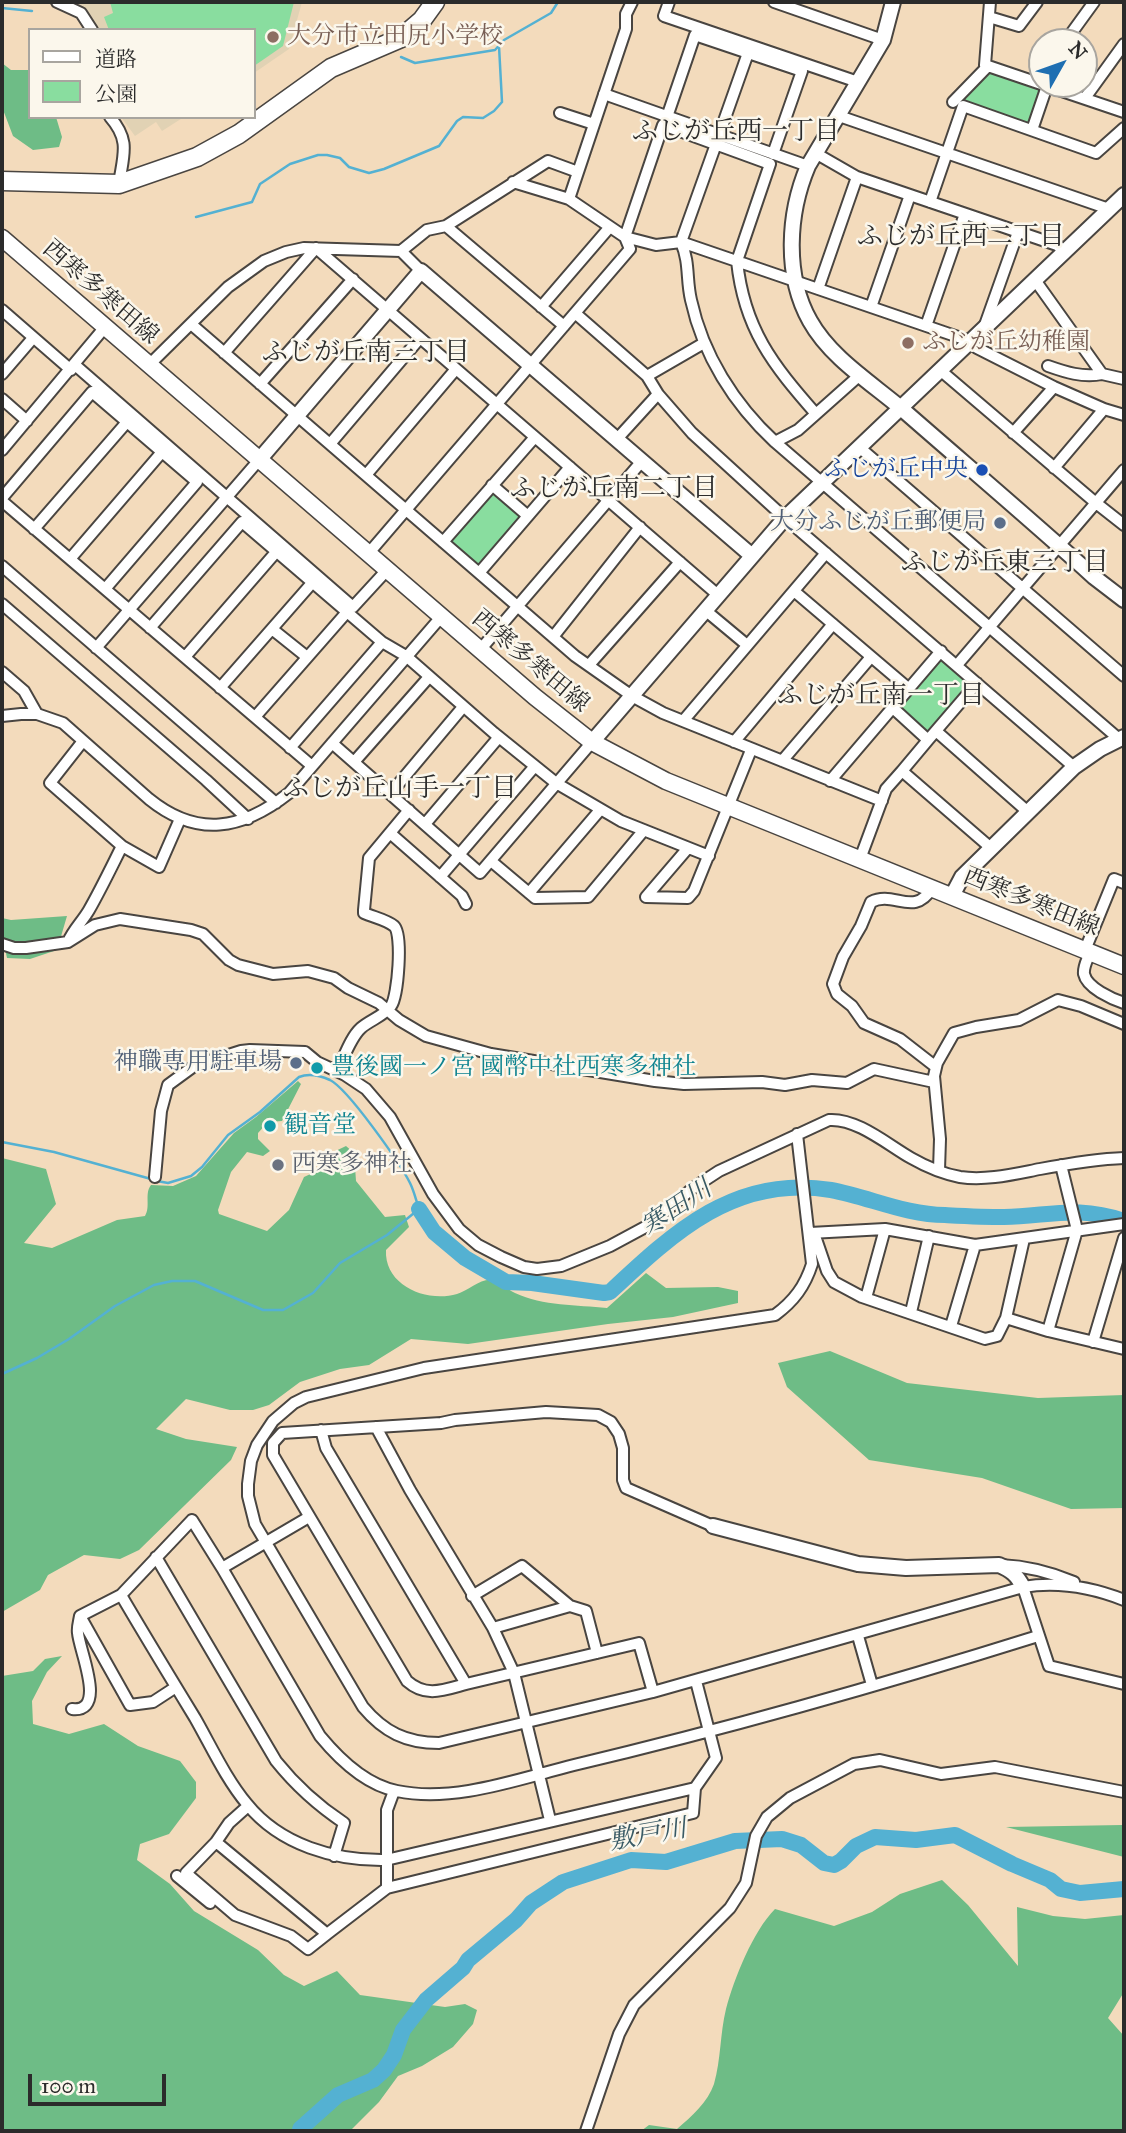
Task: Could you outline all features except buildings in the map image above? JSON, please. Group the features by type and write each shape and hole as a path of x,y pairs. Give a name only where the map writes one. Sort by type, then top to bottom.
{"main road":[{"path":"2,181 119,184 183,163 223,144 331,68 401,38 422,20 435,2"},
{"name":"西寒多寒田線","path":"2,238 441,617 592,741 656,776 1124,966"}],"street":[{"path":"57,2 81,13 91,28"},
{"path":"569,199 626,29 626,14 632,2"},
{"path":"669,2 664,16 858,82"},
{"path":"774,2 883,40"},
{"path":"893,2 883,40 799,188 792,222 795,281 809,320 823,340 845,363 901,408 1105,587 1124,600"},
{"path":"990,2 985,65 1028,77"},
{"path":"989,17 1019,26 1037,2"},
{"path":"1073,28 1088,4"},
{"path":"667,117 695,35 802,71 773,154"},
{"path":"1124,44 1084,99 1124,112"},
{"path":"748,53 681,242 688,257 690,298 704,343 733,397 775,442 1122,738 1074,766 962,877 952,896"},
{"path":"953,102 988,66"},
{"path":"604,94 667,117 771,164 737,261 746,308 762,346 777,369 816,414"},
{"path":"1032,130 1039,98"},
{"path":"930,202 964,106 1096,153 1124,128"},
{"path":"560,113 594,124"},
{"path":"839,116 1109,209"},
{"path":"111,119 125,142 119,184"},
{"path":"368,554 630,249 625,237 663,125 773,154 813,160 1057,246 1065,252"},
{"path":"149,365 228,288 264,261 286,252 316,248 401,251 427,230 446,226 548,161 578,172"},
{"path":"818,289 857,177"},
{"path":"513,182 569,199 625,237 656,245 681,242 970,341 977,348 1054,387 1104,410 1124,415"},
{"path":"871,307 910,195"},
{"path":"332,743 480,873 785,518 1124,195"},
{"path":"926,326 965,214"},
{"path":"446,226 564,326"},
{"path":"541,307 609,228"},
{"path":"984,328 1018,232"},
{"path":"316,248 718,595"},
{"path":"225,353 316,248"},
{"path":"401,251 751,555"},
{"path":"96,648 421,271"},
{"path":"260,384 352,279"},
{"path":"1035,280 1102,374"},
{"path":"2,310 33,338 73,367 353,607 387,570"},
{"path":"575,313 647,376 658,394 692,433 785,518 1074,766"},
{"path":"191,324 553,637 632,696 751,750 882,801"},
{"path":"2,450 106,327"},
{"path":"2,373 33,338"},
{"path":"330,444 420,338"},
{"path":"647,376 704,343"},
{"path":"1048,366 1069,373 1092,376 1102,374 1124,379"},
{"path":"366,475 456,369"},
{"path":"940,370 1124,525"},
{"path":"775,442 798,430 860,374"},
{"path":"1013,433 1054,387"},
{"path":"105,589 197,482 92,392 2,499 34,529 312,766"},
{"path":"617,439 658,394"},
{"path":"2,399 27,421"},
{"path":"1054,468 1104,410"},
{"path":"34,529 127,422"},
{"path":"443,542 535,437"},
{"path":"859,447 1124,676"},
{"path":"70,559 162,452"},
{"path":"480,650 642,461"},
{"path":"480,573 570,467"},
{"path":"957,666 1124,470"},
{"path":"492,485 528,516"},
{"path":"150,628 242,522 382,642 407,656 556,783 600,810 709,856"},
{"path":"553,637 640,527"},
{"path":"185,657 277,551"},
{"path":"683,721 826,553"},
{"path":"589,665 680,562"},
{"path":"2,566 276,803"},
{"path":"220,688 312,583"},
{"path":"794,591 908,688"},
{"path":"2,604 248,819"},
{"path":"705,610 747,645"},
{"path":"255,718 346,612"},
{"path":"2,716 37,714 63,723 163,810 180,819 210,824 248,819 289,793 441,617"},
{"path":"734,742 833,624"},
{"path":"272,629 307,657"},
{"path":"290,748 382,642"},
{"path":"830,781 940,651"},
{"path":"782,761 871,657"},
{"path":"2,671 24,691 37,714"},
{"path":"354,762 429,677"},
{"path":"860,859 886,789 977,683"},
{"path":"390,794 463,706"},
{"path":"892,708 928,740"},
{"path":"936,731 1028,811"},
{"path":"425,824 499,737"},
{"path":"83,741 50,783 122,846 159,867 180,819"},
{"path":"688,848 646,897 688,898 694,891 751,750"},
{"path":"440,877 535,766"},
{"path":"902,771 991,848"},
{"path":"337,1071 358,1031 394,1002 399,937 394,926 365,913 364,910 369,858 409,810"},
{"path":"529,893 600,810"},
{"path":"491,861 535,898 588,897 644,830"},
{"path":"390,833 463,896 466,904"},
{"path":"68,943 122,846"},
{"path":"1124,883 1114,879 1088,951 1084,970 1087,980 1099,990 1124,1003"},
{"path":"932,888 926,897 914,903 882,898 872,902 835,974 833,984 837,994 849,1002 864,1023 900,1039 936,1067"},
{"path":"2,944 13,948 26,948 68,943 95,925 120,919 203,934 229,960 238,965 273,974 303,971 323,974 379,1003 420,1033 478,1051 514,1056 547,1065 684,1084 762,1082 785,1085 812,1080 847,1083 874,1069 934,1082"},
{"path":"939,1170 940,1139 934,1082 936,1067 956,1032 1019,1020 1056,1000 1080,1006 1124,1024"},
{"path":"155,1177 163,1098 170,1082 186,1071 241,1051 287,1050 305,1052 317,1062 359,1084 378,1100 394,1123 433,1195 458,1229 489,1251 531,1269 561,1266 610,1247 649,1225 693,1188 719,1171 822,1122 840,1120 878,1137 911,1158 956,1176 985,1178 1124,1158"},
{"path":"797,1134 812,1233 811,1264 799,1293 775,1315 424,1367 318,1392 294,1403 273,1421 257,1445 249,1472 248,1496 255,1524 363,1707 380,1727 408,1740 439,1743 696,1681 1023,1587 1056,1584 1089,1588"},
{"path":"1048,1331 1077,1230 1061,1165"},
{"path":"812,1233 885,1229 975,1245 1124,1224"},
{"path":"866,1298 885,1229"},
{"path":"812,1233 834,1282 866,1298 985,1339 997,1336 1006,1318 1024,1239"},
{"path":"911,1312 929,1236"},
{"path":"1093,1342 1124,1238"},
{"path":"951,1326 975,1245"},
{"path":"1006,1318 1124,1349"},
{"path":"653,1692 639,1643 437,1692 415,1688 407,1681 273,1455 274,1443 282,1433 441,1423 546,1412 598,1415 611,1422 619,1434 626,1488 713,1526 858,1564 906,1568 1022,1566 1055,1574 1124,1600"},
{"path":"376,1427 410,1490 493,1628 514,1673 550,1820"},
{"path":"321,1430 326,1448 466,1684"},
{"path":"222,1568 309,1517"},
{"path":"80,1616 121,1595 192,1520 320,1736 334,1753 351,1768 394,1791 435,1795 489,1786 709,1731 1038,1636"},
{"path":"156,1557 276,1760 296,1786 344,1823 334,1856"},
{"path":"999,1565 1010,1570 1023,1587 1049,1666 1124,1684"},
{"path":"472,1595 522,1566 570,1606 586,1611 597,1653"},
{"path":"121,1595 248,1806 268,1825 289,1839 334,1856 386,1860 695,1788"},
{"path":"493,1628 570,1606"},
{"path":"80,1616 130,1705 153,1702 177,1687"},
{"path":"72,1709 82,1708 89,1701 91,1691 78,1632 80,1616"},
{"path":"858,1636 872,1685"},
{"path":"177,1876 223,1913 291,1936 308,1949 387,1888 693,1813 695,1788 716,1758 696,1681"},
{"path":"586,2131 618,2034 626,2019 635,2005 741,1894 750,1871 756,1836 767,1817 790,1798 854,1764 880,1760 941,1774 995,1767 1124,1792"},
{"path":"387,1888 387,1810 394,1791"},
{"path":"235,1915 186,1873 229,1823 248,1806"},
{"path":"215,1842 327,1934"}],"shaded area":[{"name":"大分市立田尻小学校","path":"71,2 302,2 289,49 256,72 256,28 98,28 91,16"},
{"path":"122,119 181,119 162,131 156,122 135,136"}],"green space":[{"name":"大分市立田尻小学校","path":"110,2 294,2 283,46 256,65 256,28 108,28 104,17 113,13"},
{"path":"2,63 11,70 28,70 28,119 57,119 62,137 59,147 33,150 13,136 2,107"},
{"path":"989,70 1028,84 1028,98 1040,98 1031,125 965,103 962,97"},
{"path":"492,492 522,518 482,565 477,566 450,542 450,539"},
{"path":"937,660 942,660 968,681 969,686 929,734 925,734 898,706"},
{"path":"67,916 57,950 30,959 7,958 2,935 2,918 11,920"},
{"path":"298,1081 301,1084 282,1121 268,1122 258,1133 258,1139 270,1151 263,1156 247,1152 231,1172 219,1214 267,1231 289,1210 304,1177 317,1171 323,1157 346,1146 354,1153 356,1181 385,1217 405,1215 409,1227 386,1250 387,1262 399,1282 420,1293 433,1296 457,1294 483,1281 492,1280 515,1293 537,1300 607,1308 646,1273 666,1288 718,1287 738,1291 738,1303 673,1317 468,1344 411,1339 369,1365 340,1369 300,1382 269,1405 253,1410 230,1410 186,1399 156,1429 186,1439 237,1447 231,1460 139,1550 120,1559 84,1555 48,1575 40,1590 2,1612 2,1158 46,1169 56,1204 24,1243 52,1248 117,1220 145,1216 151,1185 173,1186 196,1176 234,1133"},
{"path":"830,1351 907,1383 1038,1398 1124,1395 1124,1508 1071,1509 982,1478 869,1460 787,1387 778,1363"},
{"path":"62,1656 47,1672 32,1701 33,1724 69,1734 104,1724 138,1746 180,1761 196,1782 196,1798 169,1834 140,1844 137,1860 170,1884 194,1911 258,1950 284,1975 304,1986 337,1971 360,1995 445,2007 465,2004 477,2010 473,2024 453,2047 422,2066 398,2076 379,2102 350,2131 2,2131 2,1676 33,1671 45,1659"},
{"path":"1122,1825 1124,1857 1006,1827"},
{"path":"942,1880 968,1905 1018,1966 1017,1907 1053,1916 1085,1919 1124,1915 1124,1992 1108,2018 1124,2036 1124,2131 641,2131 649,2125 677,2129 708,2097 714,2084 724,2018 734,1984 752,1942 775,1909 834,1926 872,1912 900,1894"}],"waterway":[{"path":"401,57 415,63 495,50 504,40 551,13 558,2"},
{"path":"2,8 32,11"},
{"path":"196,217 252,202 260,184 290,164 318,155 340,158 349,167 369,173 439,146 457,121 463,117 483,118 502,102 499,46"},
{"path":"2,1374 37,1358 115,1306 154,1285 172,1281 195,1281 263,1310 283,1310 313,1293 340,1263 387,1235 419,1209 404,1173 361,1111 330,1080 307,1075 299,1077 260,1112 228,1135 202,1167 191,1176 168,1183 157,1181"},
{"path":"2,1142 54,1152 151,1179"},
{"name":"寒田川","path":"419,1209 434,1232 465,1258 506,1282 604,1293 610,1292 658,1249 709,1212 736,1199 765,1191 797,1187 831,1190 930,1214 1004,1217 1078,1212 1124,1221"},
{"name":"敷戸川","path":"300,2129 338,2095 373,2080 384,2070 394,2055 403,2030 426,2000 516,1920 531,1903 563,1882 631,1860 666,1862 735,1841 782,1839 801,1845 824,1863 834,1865 856,1846 875,1837 916,1840 955,1835 1050,1880 1061,1889 1080,1893 1124,1889"}],"place":[{"name":"大分市立田尻小学校","path":"273,37"},
{"name":"ふじが丘幼稚園","path":"908,343"},
{"name":"ふじが丘中央","path":"982,470"},
{"name":"大分ふじが丘郵便局","path":"1000,523"},
{"name":"神職専用駐車場","path":"296,1063"},
{"name":"豊後國一ノ宮 國幣中社西寒多神社","path":"317,1068"},
{"name":"観音堂","path":"270,1126"},
{"name":"西寒多神社","path":"278,1165"}],"district":[{"name":"ふじが丘西一丁目","path":"736,133"},
{"name":"ふじが丘西二丁目","path":"961,238"},
{"name":"ふじが丘南三丁目","path":"366,354"},
{"name":"ふじが丘南二丁目","path":"614,490"},
{"name":"ふじが丘東三丁目","path":"1005,564"},
{"name":"ふじが丘南一丁目","path":"881,697"},
{"name":"ふじが丘山手一丁目","path":"400,790"}]}
